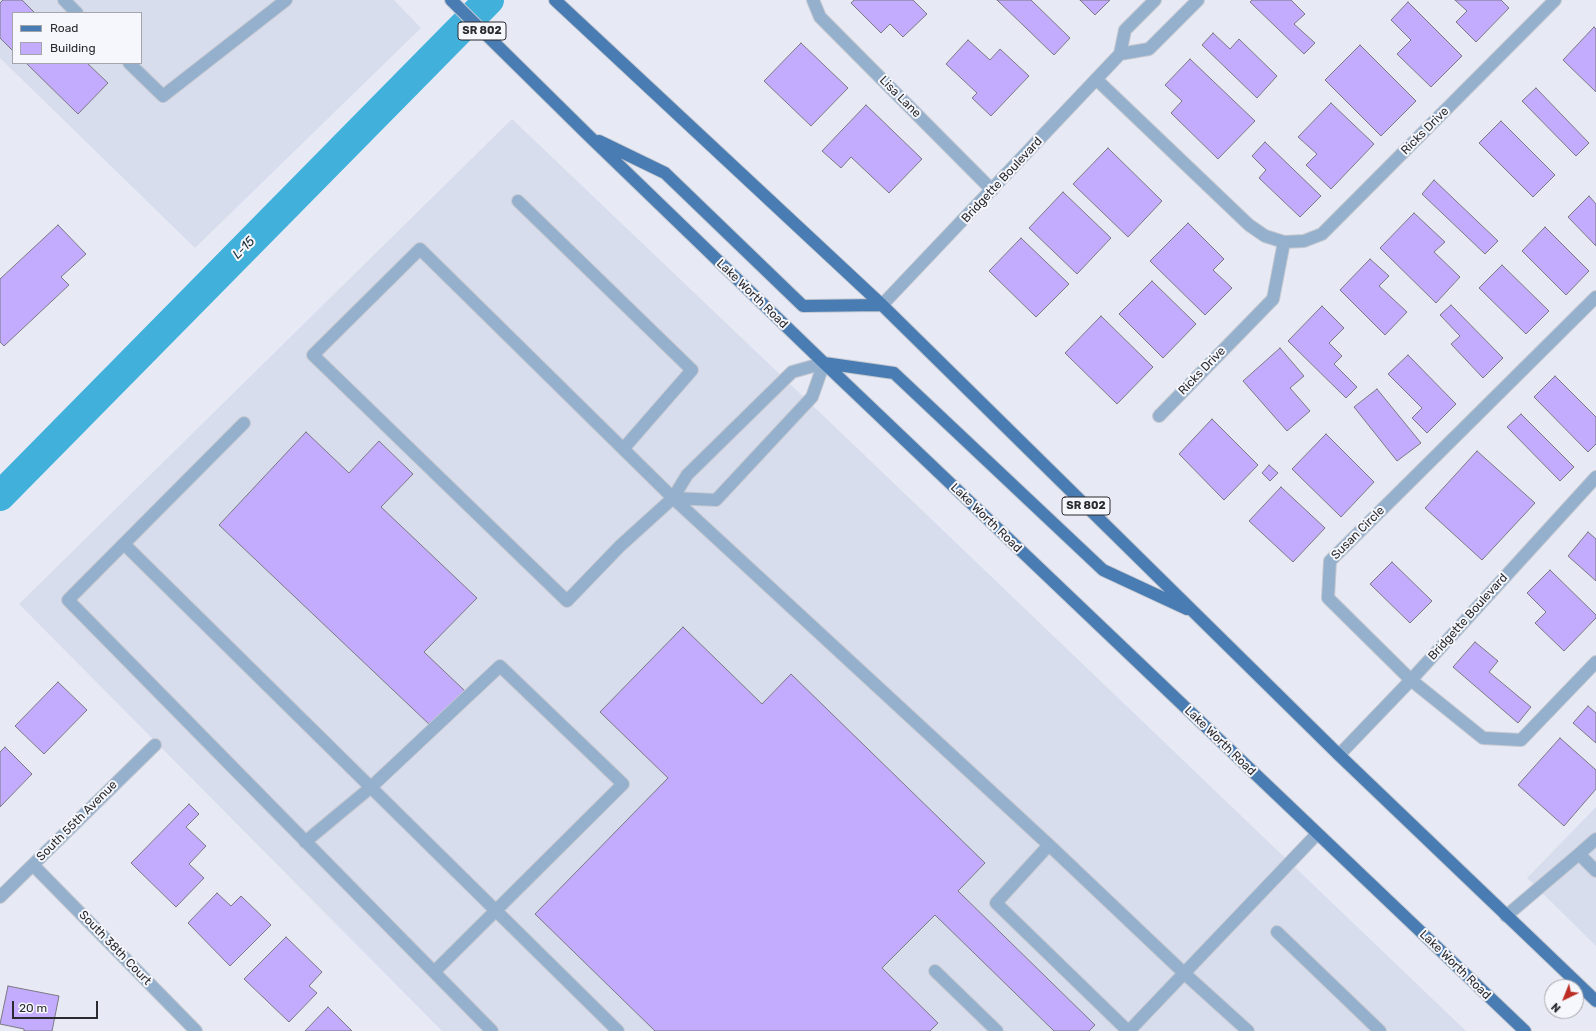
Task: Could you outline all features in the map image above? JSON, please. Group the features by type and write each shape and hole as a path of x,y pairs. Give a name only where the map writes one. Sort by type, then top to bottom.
{"main road":[{"name":"Lake Worth Road","path":"451,0 589,136 824,363 1525,1031"},
{"name":"SR 802","path":"555,0 882,305 1339,755 1596,1001"},
{"path":"589,136 665,173 802,306 882,305"},
{"path":"824,363 894,372 1103,570 1195,613"}],"street":[{"path":"64,0 76,12"},
{"path":"130,64 163,96 286,0"},
{"name":"Lisa Lane","path":"813,0 820,17 992,190"},
{"path":"1155,0 1125,30 1120,54 1149,49 1198,0"},
{"name":"Ricks Drive","path":"1096,79 1249,225 1265,236 1284,242 1304,241 1322,234 1555,0"},
{"name":"Bridgette Boulevard","path":"882,305 1120,54"},
{"path":"518,201 692,370 624,448"},
{"name":"Ricks Drive","path":"1159,416 1273,299 1284,242"},
{"path":"824,363 792,372 687,474 673,498 620,546 567,601 313,355 420,249 624,448 673,498 1248,1031"},
{"name":"Susan Circle","path":"1596,297 1330,561 1328,598 1411,680 1483,738 1521,740 1596,662"},
{"path":"673,498 716,500 812,397 824,363"},
{"path":"244,423 68,600 492,1031"},
{"name":"Bridgette Boulevard","path":"1339,755 1411,680 1596,477"},
{"path":"124,544 618,1031"},
{"path":"305,842 370,788 500,666 623,784 434,972"},
{"name":"South 55th Avenue","path":"0,898 155,745"},
{"path":"1049,845 996,903 1129,1031 1317,834"},
{"path":"1506,916 1596,838"},
{"path":"1579,854 1596,871"},
{"name":"South 38th Court","path":"33,865 196,1031"},
{"path":"1277,932 1380,1031"},
{"path":"935,971 997,1031"}],"shaded area":[{"path":"0,0 394,0 421,28 195,248 0,58"},
{"path":"512,119 1466,1031 442,1031 19,604"},
{"path":"1596,807 1596,946 1527,878"}],"building":[{"path":"3,0 22,0 34,12 12,12 12,50 0,38 0,3"},
{"path":"854,0 913,0 927,14 903,37 890,24 881,33 851,3"},
{"path":"997,0 1031,0 1070,38 1054,55"},
{"path":"1080,0 1110,0 1095,15"},
{"path":"1252,0 1291,0 1305,14 1294,24 1315,43 1304,54 1250,2"},
{"path":"1455,0 1501,0 1509,8 1476,42 1456,22 1467,11"},
{"path":"1408,2 1462,56 1431,87 1397,54 1411,40 1391,20"},
{"path":"1594,27 1596,29 1596,92 1563,60"},
{"path":"1213,33 1230,49 1239,39 1277,76 1257,98 1202,45"},
{"path":"968,40 990,60 1000,49 1029,76 991,116 972,98 977,93 946,64"},
{"path":"801,43 848,88 811,126 764,81"},
{"path":"1360,45 1416,101 1381,136 1325,80"},
{"path":"1190,59 1255,121 1218,159 1171,113 1182,101 1165,85"},
{"path":"27,64 88,64 108,83 78,114"},
{"path":"1536,88 1589,143 1576,156 1522,101"},
{"path":"1331,103 1374,144 1331,189 1306,165 1317,154 1298,137"},
{"path":"866,105 922,159 889,193 851,157 841,168 822,151"},
{"path":"1501,121 1555,175 1533,197 1479,143"},
{"path":"1265,142 1321,196 1300,217 1259,178 1266,170 1252,156"},
{"path":"1108,148 1162,201 1128,237 1073,184"},
{"path":"1434,180 1498,241 1485,254 1422,194"},
{"path":"1063,192 1111,238 1077,274 1029,228"},
{"path":"1589,196 1596,204 1596,246 1568,217"},
{"path":"1414,213 1445,242 1434,252 1460,277 1436,303 1380,248"},
{"path":"1188,223 1224,259 1213,270 1232,288 1205,315 1150,261"},
{"path":"58,225 86,254 61,277 69,285 4,346 0,342 0,279"},
{"path":"1545,227 1589,271 1566,295 1522,251"},
{"path":"1021,238 1069,284 1036,317 989,271"},
{"path":"1370,259 1389,276 1379,286 1407,312 1385,335 1340,290"},
{"path":"1502,265 1549,311 1526,334 1479,288"},
{"path":"1152,281 1196,324 1163,358 1119,314"},
{"path":"1451,305 1503,358 1483,378 1451,344 1460,336 1440,315"},
{"path":"1322,306 1344,328 1329,343 1342,356 1334,364 1357,387 1346,398 1288,341"},
{"path":"1101,316 1153,367 1117,404 1065,353"},
{"path":"1280,348 1304,376 1290,388 1310,411 1287,431 1243,381"},
{"path":"1408,355 1456,404 1427,433 1412,418 1422,408 1388,374"},
{"path":"1555,376 1596,417 1596,444 1588,452 1534,397"},
{"path":"1377,389 1421,443 1397,461 1354,407"},
{"path":"1521,414 1574,467 1560,481 1507,427"},
{"path":"1212,419 1258,465 1224,500 1179,454"},
{"path":"306,432 349,473 379,441 413,474 381,507 477,598 424,652 465,691 431,726 219,525"},
{"path":"1326,434 1374,482 1341,517 1292,469"},
{"path":"1477,451 1535,503 1482,560 1425,508"},
{"path":"1269,465 1278,473 1270,481 1262,473"},
{"path":"1281,487 1325,528 1293,562 1249,521"},
{"path":"1588,532 1596,539 1596,581 1568,556"},
{"path":"1392,562 1432,601 1410,623 1370,584"},
{"path":"1550,570 1596,615 1596,618 1564,651 1535,623 1546,612 1527,593"},
{"path":"683,627 762,704 791,674 985,863 958,891 1095,1025 1089,1031 1054,1031 935,915 882,968 938,1023 930,1031 655,1031 535,914 668,778 600,712"},
{"path":"1475,642 1498,661 1489,672 1531,707 1518,723 1453,667"},
{"path":"58,682 87,710 44,754 15,726"},
{"path":"1588,706 1596,713 1596,743 1573,723"},
{"path":"1560,738 1596,770 1596,789 1564,826 1518,785"},
{"path":"5,747 32,774 0,807 0,752"},
{"path":"189,804 199,814 186,827 206,846 189,864 204,878 176,907 131,863"},
{"path":"217,893 231,906 241,896 271,925 230,966 188,923"},
{"path":"286,937 322,972 309,986 317,993 289,1022 244,979"},
{"path":"8,986 59,996 52,1031 24,1031 24,1029 0,1024"},
{"path":"328,1007 352,1031 305,1031"}],"waterway":[{"name":"L-15","path":"0,496 489,0"}]}
